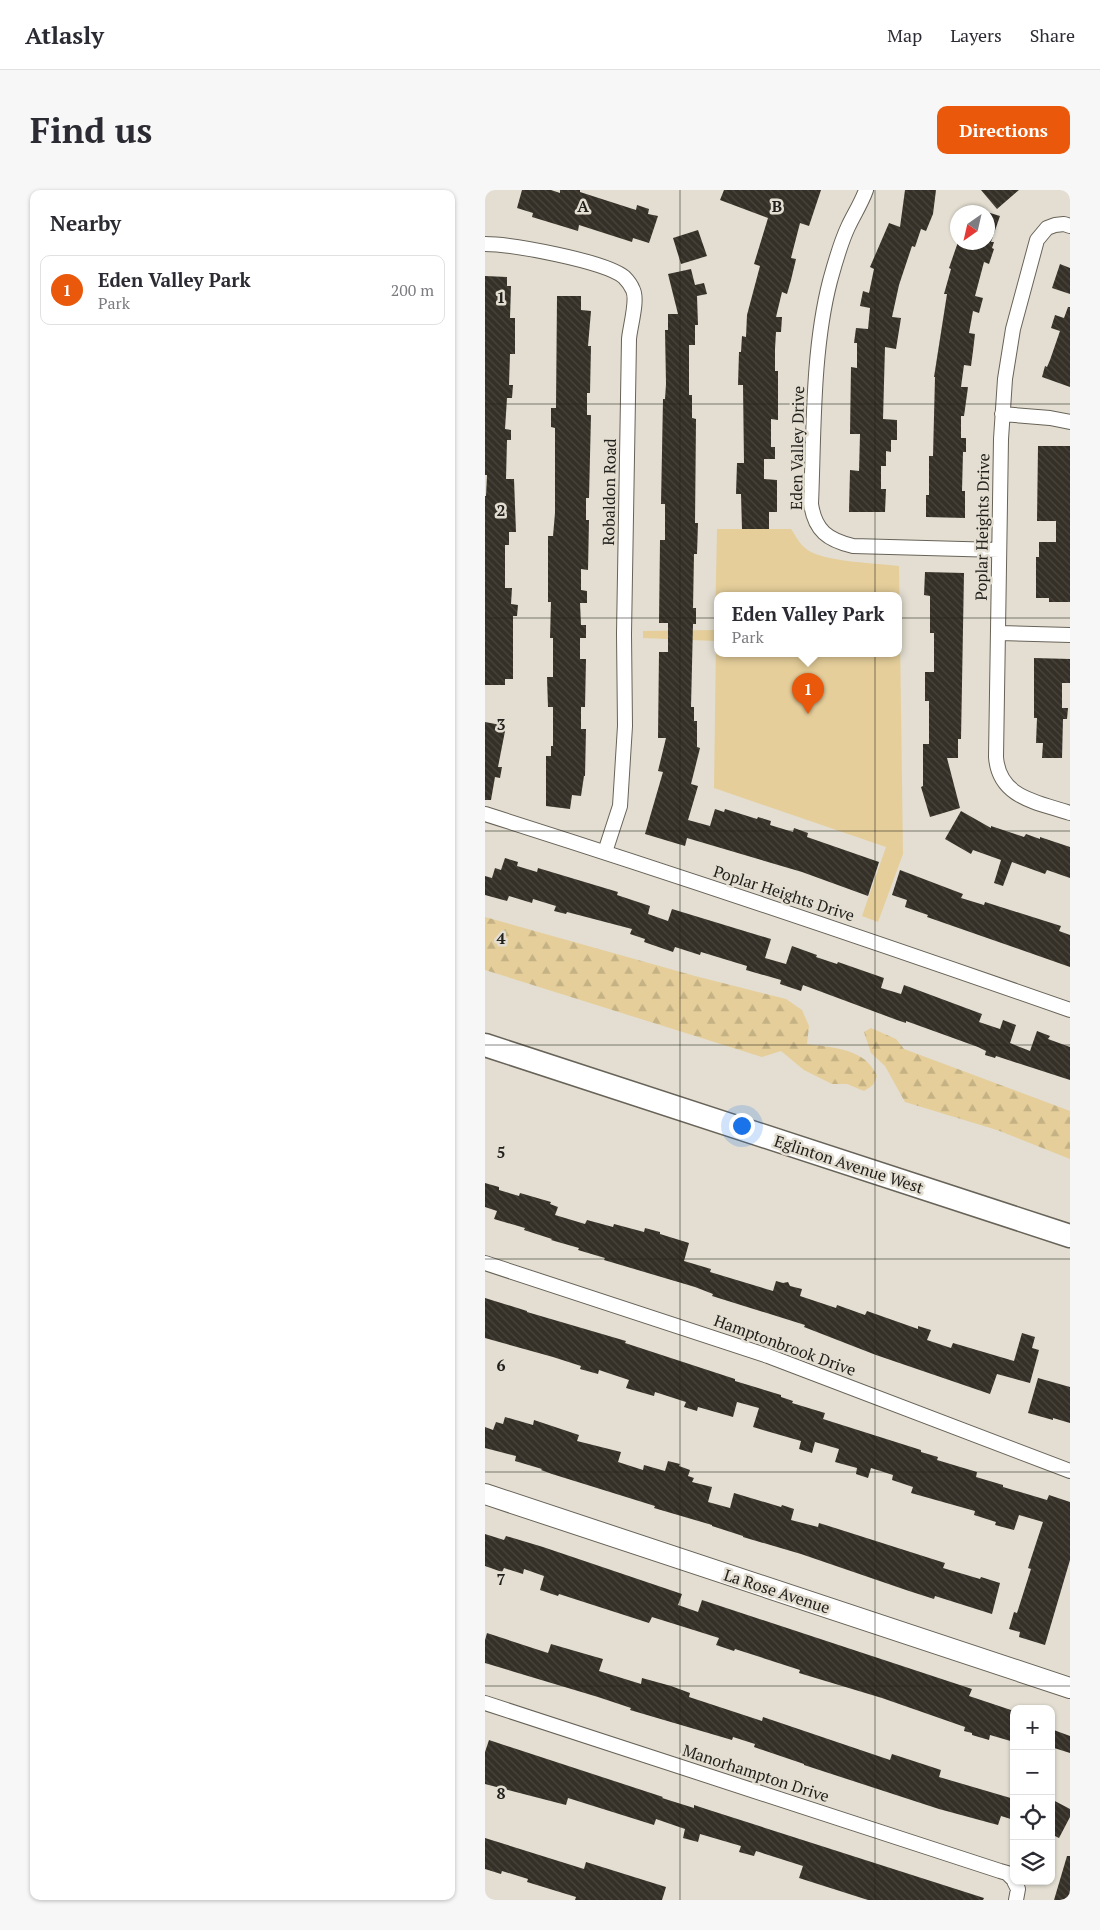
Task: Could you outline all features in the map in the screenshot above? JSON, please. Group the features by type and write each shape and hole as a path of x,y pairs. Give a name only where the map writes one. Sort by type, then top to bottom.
{"main road":[{"name":"Eglinton Avenue West","path":"485,1045 1070,1236"}],"street":[{"name":"Eden Valley Drive","path":"866,190 841,244 830,282 819,345 811,504 813,519 819,529 828,537 840,543 853,546 999,550"},
{"name":"Poplar Heights Drive","path":"1070,226 1064,224 1047,228 1041,233 1034,248 1013,329 1005,379 1002,414 999,550 997,770 1003,781 1012,791 1070,813"},
{"name":"Robaldon Road","path":"485,244 500,244 554,254 597,266 623,276 634,292 635,302 629,339 624,634 625,726 620,806 605,852"},
{"path":"1002,414 1050,418 1070,422"},
{"path":"999,633 1070,635"},
{"name":"Poplar Heights Drive","path":"485,814 863,938 1070,1010"},
{"name":"Hamptonbrook Drive","path":"485,1263 768,1356 1070,1471"},
{"name":"La Rose Avenue","path":"485,1494 1070,1688"},
{"name":"Manorhampton Drive","path":"485,1703 1000,1870 1010,1877"},
{"name":"Manorhampton Drive","path":"1016,1885 1018,1889 1016,1900"}],"green space":[{"path":"717,529 791,529 805,548 819,555 841,560 899,566 899,592 716,592"},
{"path":"714,630 714,641 643,638 643,631"},
{"path":"716,657 900,657 903,854 878,922 862,916 886,847 714,788"},
{"path":"485,917 695,976 786,999 802,1010 809,1026 807,1044 838,1048 857,1055 872,1067 877,1076 873,1085 864,1091 847,1084 832,1084 804,1070 781,1051 762,1057 485,970"},
{"path":"871,1028 896,1039 904,1049 1070,1111 1070,1159 997,1130 905,1102 885,1066 871,1053 864,1032"}],"building":[{"path":"522,190 551,190 560,193 560,190 580,190 580,192 636,210 637,205 649,209 648,214 658,216 649,243 633,238 632,242 579,225 578,231 532,217 533,213 517,208"},
{"path":"724,190 821,190 809,226 800,223 791,258 796,259 791,280 787,294 782,292 776,317 782,317 781,332 776,332 775,349 775,371 778,371 778,420 771,419 771,447 775,447 775,459 764,459 764,479 777,480 777,512 769,512 769,529 742,529 741,494 736,494 737,463 744,463 743,385 738,385 739,352 741,352 742,336 746,337 747,315 760,266 754,264 768,218 720,200"},
{"path":"905,190 936,190 933,214 926,231 921,229 915,247 912,246 899,285 892,317 901,318 896,349 885,347 883,419 897,420 897,440 891,440 891,452 886,451 886,466 881,466 881,489 886,489 885,512 849,512 850,470 859,471 860,434 850,434 851,367 857,368 857,343 854,343 856,328 868,329 870,308 860,306 863,291 869,293 874,269 870,267 889,223 900,227"},
{"path":"981,190 1019,190 997,209"},
{"path":"995,214 1000,216 995,230"},
{"path":"698,230 707,256 681,264 673,238"},
{"path":"955,250 994,250 989,264 984,262 975,296 983,298 979,313 973,311 969,333 975,334 971,366 964,365 961,387 968,387 964,416 961,416 961,438 966,438 966,452 963,452 962,491 965,491 965,518 926,517 926,495 929,495 929,456 933,456 934,377 947,294 944,294 951,269 949,268"},
{"path":"1060,264 1070,268 1070,294 1052,288"},
{"path":"691,269 695,285 704,283 707,294 697,296 698,325 695,325 695,345 689,345 689,395 692,395 692,418 696,419 695,523 698,523 697,554 694,554 693,608 696,608 696,624 693,624 691,707 694,707 694,721 697,721 697,747 700,748 691,784 698,786 688,820 710,826 715,809 724,812 725,809 757,819 758,817 771,821 770,825 793,832 794,828 808,833 807,837 879,862 868,896 802,872 687,838 685,846 645,834 663,772 658,771 666,738 658,738 659,652 668,652 668,623 659,623 660,540 665,540 665,504 661,504 663,399 665,399 666,384 665,330 668,330 668,314 678,314 668,274"},
{"path":"485,276 507,277 507,286 511,286 510,318 515,318 515,354 510,354 509,385 513,385 512,398 507,398 505,429 511,430 511,440 507,440 506,479 514,479 516,532 509,532 509,545 505,545 505,588 512,588 511,604 518,605 517,616 513,616 513,679 505,679 505,685 485,685 485,496 487,475 485,475"},
{"path":"557,296 581,296 581,310 591,311 588,346 591,346 590,393 587,393 587,415 591,415 589,498 586,498 586,520 589,520 588,570 581,569 581,590 587,591 587,603 580,603 581,625 586,625 586,638 580,638 580,659 586,659 585,707 581,707 581,729 586,729 585,776 581,796 572,795 570,809 546,806 546,756 551,756 551,746 553,746 553,707 548,707 547,677 553,677 553,638 550,638 551,602 548,602 548,536 553,536 555,513 555,428 551,427 551,408 556,408"},
{"path":"1068,307 1070,307 1070,387 1042,377 1060,331 1051,328 1055,315 1064,318"},
{"path":"1038,446 1070,446 1070,602 1049,602 1049,598 1036,598 1036,557 1039,557 1039,542 1056,542 1056,521 1037,521"},
{"path":"925,572 964,573 961,739 958,739 958,758 947,758 960,808 930,817 921,787 923,786 923,744 929,744 929,701 925,701 925,672 934,672 934,633 930,633 930,596 924,595"},
{"path":"1034,658 1070,659 1070,683 1062,683 1062,708 1068,708 1067,719 1063,719 1062,758 1042,758 1043,743 1036,743 1037,718 1034,718"},
{"path":"485,722 506,726 498,767 502,767 500,778 495,777 491,800 485,800"},
{"path":"961,811 991,828 991,826 1024,837 1026,834 1040,839 1040,837 1070,847 1070,878 1047,870 1045,874 1012,862 1003,886 994,883 1001,860 973,850 971,854 945,839"},
{"path":"505,858 518,862 517,866 537,872 538,868 618,892 617,895 650,906 648,914 668,921 672,909 771,939 765,958 786,964 792,946 817,955 816,957 837,964 838,962 884,978 881,988 901,994 904,985 982,1014 979,1022 1000,1029 1003,1020 1016,1025 1010,1043 1030,1051 1037,1031 1050,1036 1048,1039 1070,1047 1070,1080 996,1056 995,1058 985,1055 986,1051 978,1047 906,1021 906,1023 897,1020 803,985 801,991 780,984 781,980 746,970 747,966 701,952 700,955 675,947 673,952 644,942 645,939 630,934 632,929 567,912 566,914 554,911 556,906 533,899 532,903 509,896 507,901 485,895 485,876 492,878 495,868 501,870"},
{"path":"900,870 963,894 961,898 984,905 985,902 1061,926 1059,931 1070,935 1070,967 927,917 928,915 905,907 907,900 892,895"},
{"path":"485,1183 499,1187 499,1190 519,1196 520,1193 551,1202 550,1204 558,1207 555,1215 585,1224 587,1220 613,1227 614,1224 644,1232 645,1228 660,1232 660,1234 689,1243 684,1261 711,1269 710,1272 773,1291 776,1281 788,1282 790,1286 802,1289 800,1296 836,1308 837,1305 865,1315 867,1311 918,1329 918,1326 931,1330 927,1340 951,1348 953,1343 1014,1361 1022,1333 1035,1337 1032,1348 1039,1350 1030,1383 997,1374 990,1394 876,1355 804,1327 805,1325 712,1296 713,1294 695,1287 604,1260 605,1258 578,1250 579,1248 494,1219 497,1211 485,1207"},
{"path":"485,1298 626,1341 625,1343 781,1395 781,1397 793,1401 792,1403 825,1413 823,1419 921,1450 921,1452 938,1457 937,1460 977,1472 976,1477 1003,1485 1003,1487 1047,1500 1049,1495 1070,1502 1070,1560 1045,1645 1019,1637 1020,1632 1009,1629 1014,1612 1017,1613 1031,1569 1028,1568 1043,1522 1019,1515 1014,1530 995,1525 996,1522 974,1515 975,1511 911,1493 913,1487 892,1480 893,1475 871,1468 868,1478 856,1474 857,1468 835,1462 839,1449 815,1442 812,1453 799,1449 801,1441 753,1427 759,1408 737,1402 733,1417 698,1407 697,1411 684,1407 686,1402 655,1392 654,1396 626,1388 629,1380 599,1370 598,1374 580,1369 581,1366 485,1338"},
{"path":"1038,1378 1070,1387 1070,1423 1028,1413"},
{"path":"505,1417 533,1425 534,1420 579,1435 577,1441 621,1452 618,1462 643,1470 644,1465 665,1471 668,1461 680,1464 679,1466 690,1470 688,1476 694,1478 692,1482 712,1487 708,1502 730,1508 734,1493 781,1507 782,1505 794,1509 791,1520 818,1527 819,1523 945,1563 943,1568 1000,1583 992,1614 935,1596 934,1599 909,1591 515,1461 516,1456 485,1448 485,1427 493,1430 496,1422 503,1424"},
{"path":"485,1534 504,1540 506,1536 682,1594 678,1605 698,1612 702,1600 972,1689 969,1696 1010,1710 1010,1741 990,1735 989,1740 972,1735 972,1733 964,1731 965,1727 882,1698 799,1673 800,1670 735,1649 734,1651 716,1645 719,1638 652,1617 649,1623 559,1594 558,1596 540,1590 544,1576 524,1569 523,1574 504,1568 502,1572 485,1566"},
{"path":"487,1633 548,1653 551,1644 603,1659 599,1671 641,1684 642,1678 671,1686 690,1693 689,1697 762,1721 763,1717 890,1760 892,1754 941,1770 939,1777 1010,1798 1010,1819 1001,1816 998,1825 939,1809 804,1765 754,1747 755,1744 733,1737 732,1740 630,1710 631,1708 598,1697 485,1663 485,1640"},
{"path":"1055,1730 1070,1736 1070,1753 1055,1748"},
{"path":"489,1740 662,1798 694,1808 694,1805 984,1898 983,1900 868,1900 799,1878 803,1866 756,1851 754,1856 739,1852 741,1846 700,1834 698,1842 683,1838 685,1829 656,1819 654,1825 568,1798 566,1805 485,1784 485,1752"},
{"path":"1055,1801 1070,1809 1070,1817 1059,1838 1055,1836"},
{"path":"485,1838 584,1869 586,1862 666,1887 662,1900 575,1900 576,1897 527,1882 528,1879 502,1871 501,1874 485,1869"},
{"path":"1067,1856 1070,1856 1070,1900 1054,1900"}],"place":[{"name":"Eden Valley Park","path":"808,714"}]}
